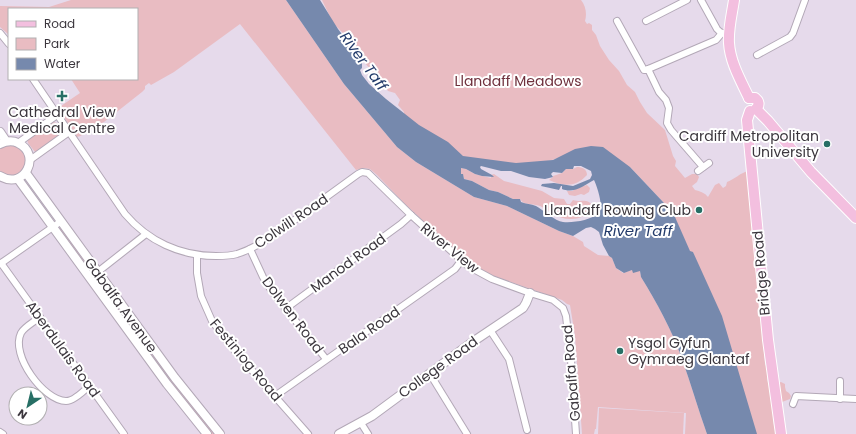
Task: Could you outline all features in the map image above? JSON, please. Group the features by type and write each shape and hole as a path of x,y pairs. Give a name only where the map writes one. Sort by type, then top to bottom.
{"main road":[{"path":"725,34 734,0"},
{"name":"Bridge Road","path":"725,34 731,58 749,98 745,104 746,108 753,110 747,120 764,304 781,434"},
{"path":"753,110 768,121 811,172 856,218"}],"street":[{"path":"646,21 687,0"},
{"path":"647,70 716,40 725,34 717,29 701,0"},
{"path":"757,55 790,37 793,33 805,0"},
{"path":"617,21 644,70 647,70 659,92 666,100 669,108 667,123 671,130 703,167"},
{"path":"0,33 8,43"},
{"name":"Colwill Road","path":"34,80 118,206 129,219 146,234 172,248 197,255 228,256 250,249 274,235 358,174 362,172 368,173"},
{"path":"18,143 57,115"},
{"path":"0,132 3,143 18,143 28,152 30,160 26,173 18,179 1,178"},
{"path":"30,160 69,132"},
{"path":"698,171 709,162"},
{"name":"Gabalfa Avenue","path":"26,173 96,272 175,378 220,434"},
{"name":"River View","path":"368,173 461,261 483,275 530,294 557,302 565,312"},
{"name":"Gabalfa Avenue","path":"18,179 158,372 207,434"},
{"name":"Manod Road","path":"285,309 401,224 411,215"},
{"path":"0,264 60,222"},
{"path":"90,278 146,234"},
{"name":"Dolwen Road","path":"250,249 271,290 326,359"},
{"name":"Festiniog Road","path":"197,255 198,284 208,314 230,345 308,434"},
{"name":"Bala Road","path":"275,396 455,269 461,261"},
{"name":"Aberdulais Road","path":"0,264 124,434"},
{"name":"College Road","path":"339,434 361,423 525,306 530,294"},
{"name":"Gabalfa Road","path":"565,312 571,360 576,434"},
{"path":"40,317 24,330 20,339 20,353 32,378 49,393 65,401 72,400 89,386"},
{"path":"490,330 509,359 527,430"},
{"path":"430,374 467,434"},
{"path":"840,381 840,399"},
{"path":"793,404 796,396 795,389"},
{"path":"796,396 840,399 856,398"},
{"path":"361,423 368,434"}],"green space":[{"path":"71,0 286,0 344,84 397,147 416,162 474,197 507,206 559,231 573,236 583,242 584,246 598,255 609,256 612,258 616,268 623,273 632,270 640,271 641,277 674,338 707,434 685,434 686,413 598,407 596,429 594,434 582,434 575,336 570,305 562,300 491,275 476,267 464,259 370,169 364,168 356,170 240,24 174,72 151,85 149,83 145,86 145,89 142,92 104,122 77,137 58,108 80,93 72,80 138,80 138,8 8,8 8,34 0,27 0,6 49,7"},
{"name":"Llandaff Meadows","path":"322,0 581,0 586,10 585,21 587,24 589,23 592,25 592,30 609,60 619,71 627,85 635,92 647,113 665,130 676,161 675,166 685,178 692,174 697,174 699,177 697,182 692,186 695,190 702,192 708,197 715,185 719,183 723,188 726,186 727,182 748,171 765,364 770,373 767,377 768,383 770,385 781,382 785,384 786,391 791,396 790,399 774,405 773,417 774,426 778,428 777,434 755,434 693,252 690,252 676,221 664,203 630,167 567,155 534,166 464,158 404,115 404,112 398,105 400,100 395,93 388,91 348,44 345,35 333,23"},
{"path":"52,122 60,125 62,134 35,152 28,143 27,139"},
{"path":"14,144 22,148 27,159 24,171 13,177 0,172 0,148 5,145"},
{"path":"577,167 584,169 587,175 579,182 565,185 549,180 566,169 573,169"},
{"path":"461,168 475,174 491,178 491,175 494,174 504,181 542,191 554,198 564,199 567,204 570,204 573,200 584,201 589,202 594,207 593,209 589,210 590,213 579,218 563,218 540,206 526,204 520,199 513,199 464,179 463,175 461,174"},
{"path":"587,185 590,188 589,192 584,195 569,195 567,191 573,191 574,189"},
{"path":"60,227 92,269 90,272 59,229"},
{"path":"104,285 216,434 210,434 187,406 100,289"},
{"path":"599,408 684,413 683,434 598,434"}],"water":[{"name":"River Taff","path":"286,0 320,0 338,29 362,61 362,68 360,70 369,84 419,125 448,142 463,156 516,163 553,160 575,149 591,146 603,147 630,167 675,217 690,251 693,252 722,316 757,434 707,434 674,338 641,277 640,271 633,273 632,270 624,273 616,268 612,258 609,256 603,245 599,232 591,227 586,228 573,236 559,231 507,206 474,197 416,162 397,147 344,84","holes":["481,166 501,171 511,171 529,177 545,179 553,177 551,174 553,172 562,173 566,169 573,169 574,166 581,166 591,171 592,175 590,179 573,186 554,183 542,184 541,186 559,190 562,186 562,189 575,190 594,180 600,196 601,206 599,213 587,219 563,222 553,218 536,206 521,202 520,199 513,199 464,179 463,174 461,174 461,168 482,176 494,177 481,169"]}],"place":[{"name":"Cathedral View Medical Centre","path":"62,96"},
{"name":"Cardiff Metropolitan University","path":"827,144"},
{"name":"Llandaff Rowing Club","path":"699,210"},
{"name":"Ysgol Gyfun Gymraeg Glantaf","path":"620,351"}]}
